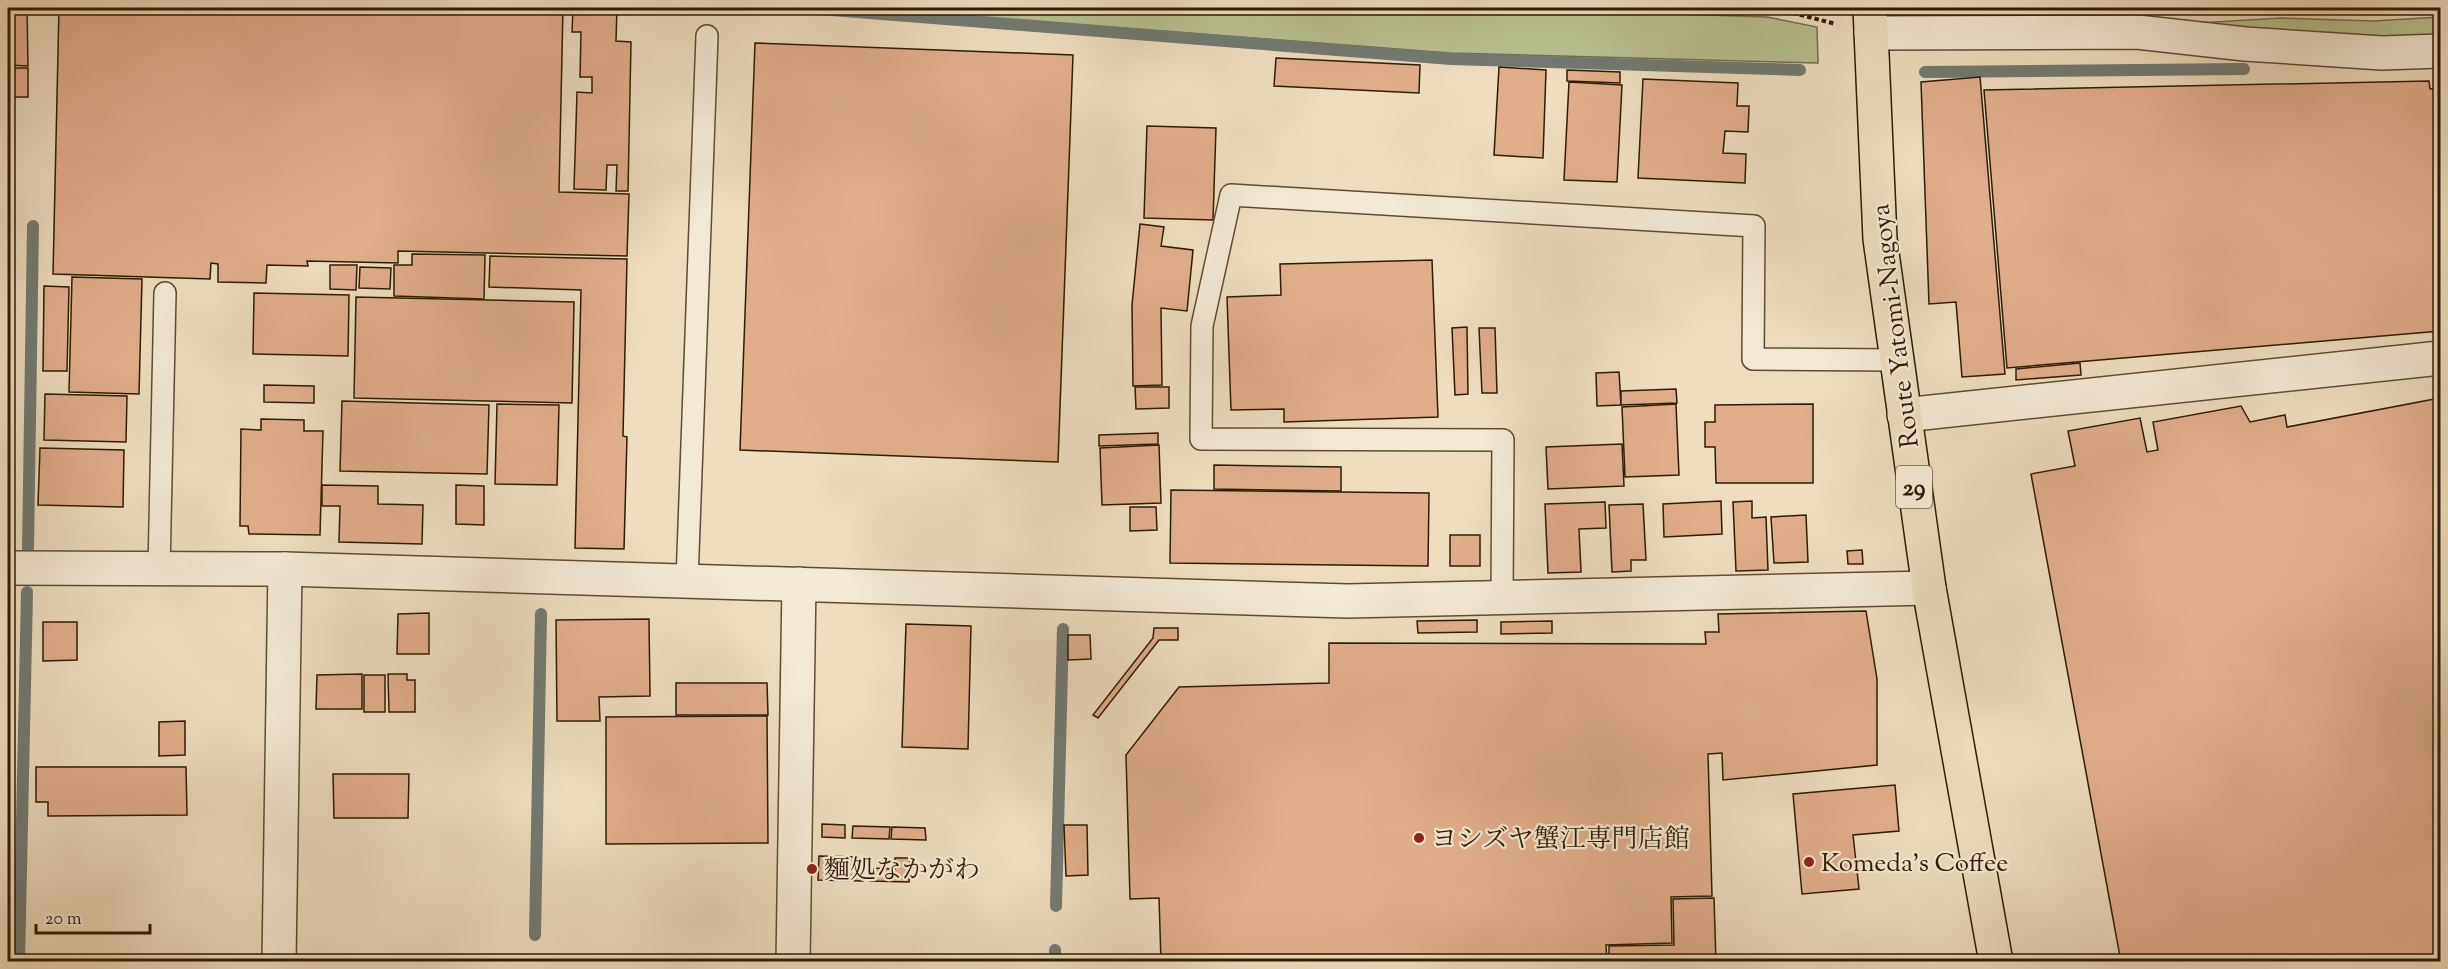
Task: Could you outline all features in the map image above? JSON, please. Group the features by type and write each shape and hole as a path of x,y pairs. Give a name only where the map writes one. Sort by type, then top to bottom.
{"main road":[{"name":"Route Yatomi-Nagoya","path":"1870,20 1880,239 1929,588 1996,962"}],"street":[{"path":"1870,20 2137,32 2246,44 2382,53 2440,51"},
{"path":"1904,415 2440,358"},
{"path":"8,568 285,569 1348,602 1929,588"},
{"path":"279,962 285,569"},
{"path":"794,962 800,584"}],"lane":[{"path":"687,581 706,36"},
{"path":"1502,598 1503,440 1202,439 1202,326 1232,195 1754,226 1753,358 1897,360"},
{"path":"159,569 165,293"}],"path":[{"path":"1718,8 1781,10 1870,20"}],"green space":[{"path":"856,8 1497,8 1767,17 1817,27 1818,63 1450,53"},
{"path":"1924,8 2209,8 1924,16"},
{"path":"2440,17 2440,37 2340,41 2198,23 2281,18 2373,21"}],"building":[{"path":"8,8 27,8 28,66 8,65"},
{"path":"59,8 563,8 559,192 629,194 627,256 398,251 398,263 307,261 308,266 267,265 266,283 218,282 218,264 211,263 210,279 53,274"},
{"path":"573,8 617,8 616,41 631,42 628,191 616,191 617,165 607,165 606,190 574,189 577,92 592,93 592,77 580,77 581,32 572,32"},
{"path":"755,43 1073,55 1058,462 740,450"},
{"path":"1276,58 1420,65 1419,93 1274,86"},
{"path":"1499,67 1546,70 1543,158 1494,155"},
{"path":"8,68 28,68 28,97 14,97 11,220 8,220"},
{"path":"1567,70 1620,72 1620,83 1567,81"},
{"path":"1980,77 2005,374 1962,377 1956,302 1929,304 1921,82"},
{"path":"1643,79 1738,83 1737,106 1749,106 1748,132 1725,131 1723,153 1746,154 1745,183 1638,178"},
{"path":"2429,81 2430,89 2440,88 2440,331 2007,368 1984,90"},
{"path":"1569,82 1622,85 1617,182 1564,180"},
{"path":"1147,126 1216,128 1213,220 1144,218"},
{"path":"1140,224 1164,227 1161,246 1193,250 1187,311 1161,308 1162,385 1133,386 1132,305"},
{"path":"412,254 485,255 484,299 394,296 394,265 412,265"},
{"path":"490,256 627,259 623,436 627,437 624,549 575,548 581,290 489,287"},
{"path":"1432,260 1438,417 1284,422 1284,409 1231,410 1227,297 1281,295 1280,264"},
{"path":"330,265 357,265 356,290 330,289"},
{"path":"360,267 391,268 390,289 359,288"},
{"path":"72,277 142,279 139,394 69,392"},
{"path":"44,286 69,287 67,371 43,371"},
{"path":"254,293 349,295 348,356 253,354"},
{"path":"356,297 574,302 572,403 354,398"},
{"path":"1467,327 1468,394 1455,395 1452,328"},
{"path":"1479,328 1495,328 1497,393 1482,393"},
{"path":"2080,363 2081,375 2016,380 2016,369"},
{"path":"1619,372 1621,405 1597,406 1596,373"},
{"path":"264,385 314,386 314,403 264,402"},
{"path":"1135,387 1169,387 1169,408 1136,409"},
{"path":"1676,389 1677,403 1621,405 1621,391"},
{"path":"45,394 127,396 126,442 44,440"},
{"path":"2440,398 2440,962 2121,962 2031,474 2075,466 2068,431 2140,418 2147,452 2158,450 2153,422 2241,406 2250,422 2285,415 2287,427"},
{"path":"342,401 489,405 487,474 340,471"},
{"path":"497,404 559,405 557,485 495,484"},
{"path":"1676,404 1679,475 1625,477 1622,407"},
{"path":"1813,404 1813,483 1716,483 1715,447 1705,447 1705,422 1715,422 1715,405"},
{"path":"261,419 304,420 304,431 323,431 320,535 249,534 248,526 240,526 241,429 261,430"},
{"path":"1158,433 1158,444 1099,446 1099,435"},
{"path":"1622,444 1624,486 1548,489 1546,447"},
{"path":"1159,445 1161,503 1102,505 1100,448"},
{"path":"40,448 124,450 123,507 38,505"},
{"path":"1214,465 1341,467 1341,491 1214,489"},
{"path":"322,485 378,486 378,504 423,505 422,544 339,542 340,506 322,506"},
{"path":"456,485 484,486 484,525 456,524"},
{"path":"1171,490 1429,493 1428,566 1170,563"},
{"path":"1721,501 1722,534 1664,537 1663,504"},
{"path":"1752,501 1752,518 1766,517 1768,570 1736,571 1733,502"},
{"path":"1605,502 1606,528 1579,529 1581,572 1548,573 1545,504"},
{"path":"1643,504 1646,560 1631,560 1631,571 1612,572 1609,505"},
{"path":"1130,507 1156,507 1157,530 1130,531"},
{"path":"1806,515 1808,562 1774,563 1771,517"},
{"path":"1450,535 1480,535 1480,566 1450,566"},
{"path":"1862,550 1863,564 1848,564 1847,551"},
{"name":"ヨシズヤ蟹江専門店館","path":"1866,611 1877,679 1877,765 1723,780 1722,753 1708,754 1712,896 1671,897 1672,943 1606,945 1607,962 1335,962 1335,956 1161,962 1159,898 1130,899 1126,755 1179,687 1329,683 1329,643 1706,644 1705,632 1719,632 1718,614"},
{"path":"429,613 429,654 397,654 398,614"},
{"path":"649,619 650,696 599,697 600,721 557,721 556,620"},
{"path":"1477,620 1477,632 1418,633 1417,621"},
{"path":"1552,621 1552,633 1501,634 1501,622"},
{"path":"43,622 77,622 77,660 43,661"},
{"path":"906,624 971,626 968,749 902,747"},
{"path":"1154,628 1178,628 1178,640 1159,640 1098,718 1093,715 1153,638"},
{"path":"1068,635 1090,635 1091,659 1068,660"},
{"path":"362,674 362,709 316,709 317,675"},
{"path":"388,674 407,674 407,680 415,680 415,712 389,712"},
{"path":"364,675 385,675 385,712 364,712"},
{"path":"676,683 767,683 768,715 676,715"},
{"path":"767,716 768,843 606,844 606,717"},
{"path":"185,721 185,755 159,756 159,722"},
{"path":"36,767 186,767 187,815 48,816 48,802 36,802"},
{"path":"333,774 409,774 408,818 334,818"},
{"path":"1895,785 1899,831 1853,835 1859,889 1802,894 1793,794"},
{"path":"8,787 10,787 10,827 8,827"},
{"path":"822,824 845,825 845,838 822,837"},
{"path":"1064,825 1087,825 1088,875 1066,876"},
{"path":"853,826 890,827 889,839 852,838"},
{"path":"892,827 925,828 926,840 891,839"},
{"path":"819,856 857,857 856,867 863,867 863,881 818,880"},
{"path":"895,858 910,858 909,882 870,881 870,868 895,869"},
{"path":"1714,898 1716,962 1609,962 1609,946 1674,945 1673,899"},
{"path":"1333,958 1333,962 1198,962 1198,961"}],"waterway":[{"path":"806,8 1451,59 1800,70"},
{"path":"1925,72 2244,69"},
{"path":"28,548 33,226"},
{"path":"19,962 27,592"},
{"path":"535,935 541,614"},
{"path":"1056,906 1063,629"},
{"path":"1055,950 1055,962"}],"place":[{"name":"ヨシズヤ蟹江専門店館","path":"1419,838"},
{"name":"Komeda's Coffee","path":"1809,862"},
{"name":"麵処なかがわ","path":"812,869"}]}
